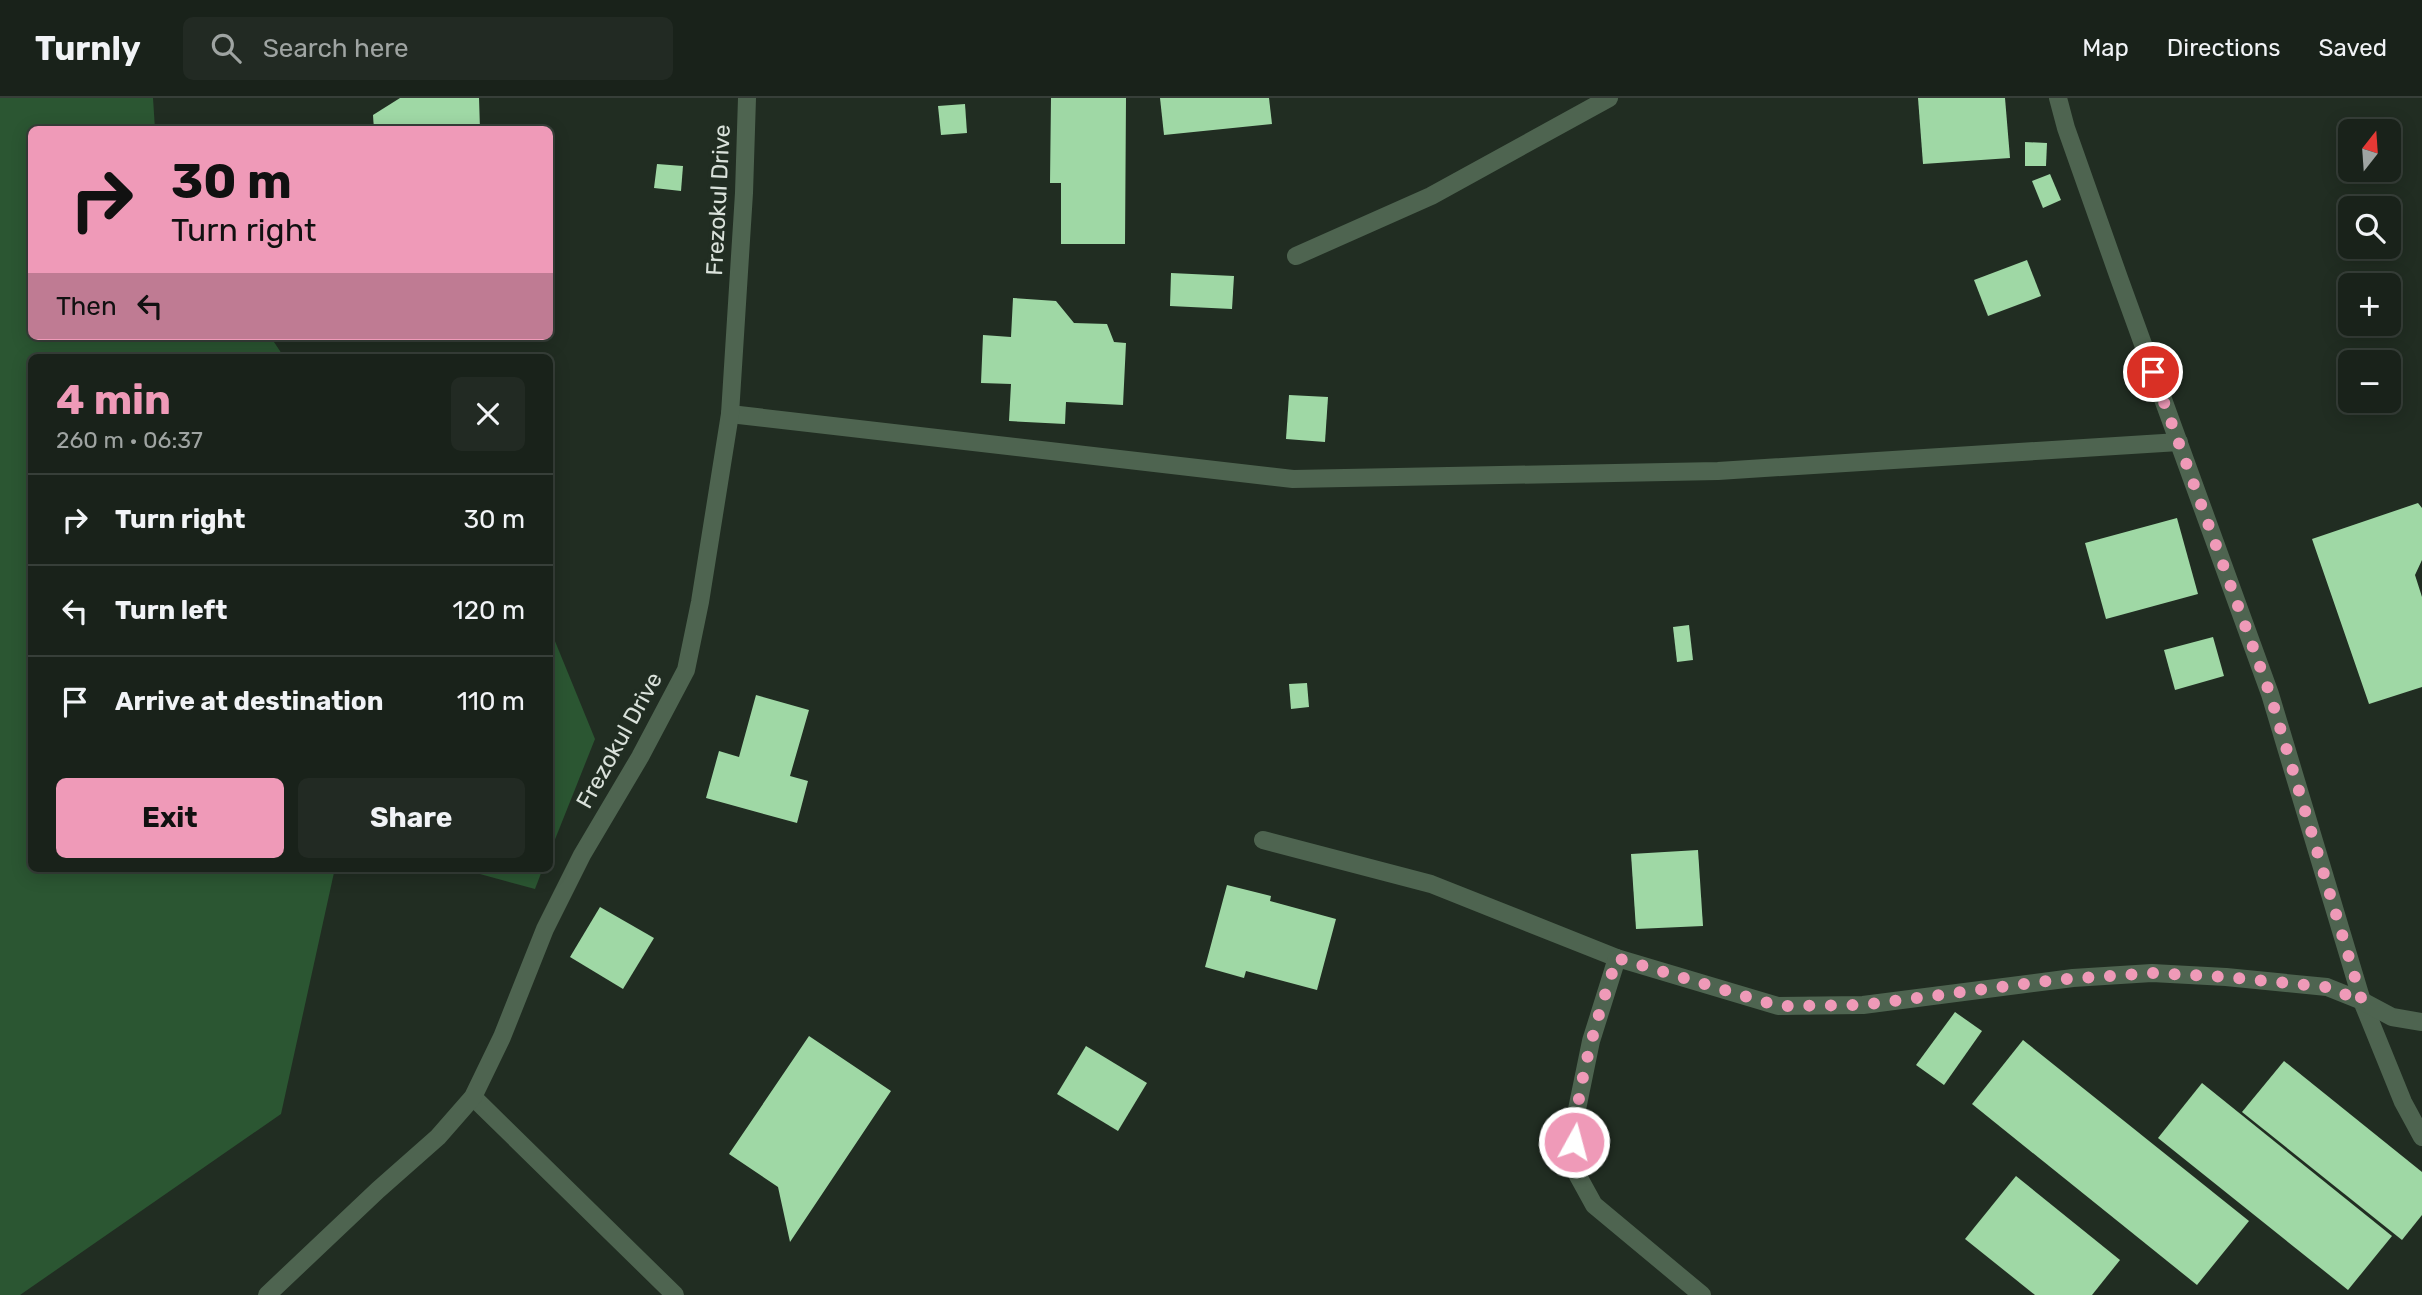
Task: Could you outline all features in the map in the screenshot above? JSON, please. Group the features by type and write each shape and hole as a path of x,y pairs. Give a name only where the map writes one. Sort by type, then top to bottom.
{"street":[{"name":"Frezokul Drive","path":"271,1293 378,1190 438,1137 473,1097 502,1037 545,929 582,855 687,670 730,414 744,193 747,98"},
{"path":"1296,256 1431,196 1609,98"},
{"path":"2058,98 2066,128 2270,694 2362,1001 2403,1102 2422,1137"},
{"path":"730,414 1293,479 1718,471 2179,442"},
{"path":"1263,840 1431,884 1617,958 1778,1006 1863,1005 2073,978 2152,973 2326,987 2362,1001 2392,1017 2422,1022"},
{"path":"1617,958 1591,1041 1575,1119 1572,1165 1594,1205 1702,1295"},
{"path":"473,1097 675,1295"}],"green space":[{"path":"0,98 153,98 155,126 28,126 28,340 273,340 282,354 28,354 28,872 334,872 281,1114 20,1295 0,1295"},
{"path":"553,636 595,739 553,844"},
{"path":"473,872 541,872 535,889"}],"building":[{"path":"400,98 479,98 480,126 374,126 373,115"},
{"path":"1051,98 1126,98 1125,244 1061,244 1061,183 1050,183"},
{"path":"1160,98 1269,98 1272,124 1164,135"},
{"path":"1918,98 2005,98 2010,158 1923,164"},
{"path":"965,104 967,133 941,135 938,106"},
{"path":"2025,142 2047,143 2046,166 2025,166"},
{"path":"657,164 683,166 681,191 654,188"},
{"path":"2050,174 2061,200 2043,208 2032,181"},
{"path":"2027,260 2041,296 1988,316 1974,280"},
{"path":"1171,273 1234,276 1232,309 1170,306"},
{"path":"1013,298 1056,301 1074,323 1107,324 1114,342 1126,343 1123,405 1066,402 1065,424 1009,421 1011,384 981,383 983,335 1011,337"},
{"path":"1289,395 1328,397 1325,442 1286,439"},
{"path":"2418,503 2422,508 2422,560 2415,575 2422,597 2422,687 2369,704 2312,539"},
{"path":"2177,518 2198,594 2106,619 2085,543"},
{"path":"1689,625 1693,660 1677,662 1673,627"},
{"path":"2213,637 2224,676 2175,690 2164,650"},
{"path":"1307,683 1309,707 1291,709 1289,684"},
{"path":"756,695 809,710 790,776 808,781 797,823 706,798 719,751 739,757"},
{"path":"1698,850 1703,926 1636,929 1631,854"},
{"path":"1227,885 1271,896 1270,901 1336,919 1317,990 1246,971 1244,978 1205,967"},
{"path":"600,907 654,938 623,989 570,957"},
{"path":"1955,1012 1982,1031 1944,1085 1916,1065"},
{"path":"809,1036 891,1091 790,1242 778,1187 729,1154"},
{"path":"2023,1040 2249,1221 2197,1285 1972,1104"},
{"path":"1086,1046 1147,1083 1118,1131 1057,1094"},
{"path":"2284,1061 2422,1172 2422,1215 2402,1240 2242,1112"},
{"path":"2202,1083 2392,1236 2348,1290 2158,1138"},
{"path":"2016,1176 2120,1260 2092,1295 2035,1295 1965,1239"}],"route":[{"path":"1574,1142 1575,1119 1591,1041 1617,958 1778,1006 1863,1005 2016,984 2152,973 2326,987 2362,1001 2270,694 2153,372"}]}
